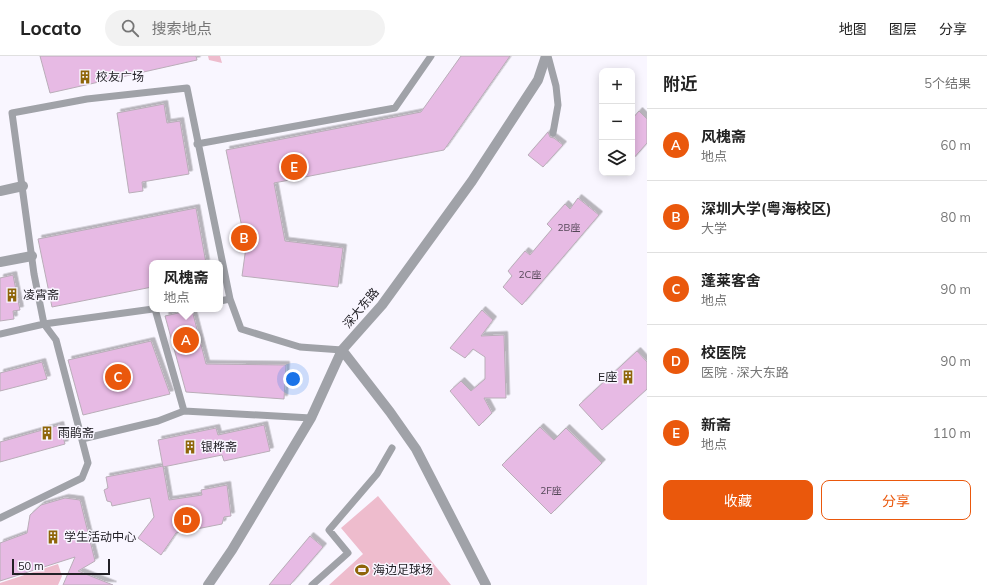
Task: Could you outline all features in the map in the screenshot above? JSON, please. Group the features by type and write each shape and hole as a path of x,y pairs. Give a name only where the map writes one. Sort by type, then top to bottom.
{"street":[{"name":"深大东路","path":"208,585 232,550 311,418 342,350 382,306 472,181 538,80 547,56"},
{"path":"0,191 24,186"},
{"path":"0,262 32,256"},
{"path":"342,350 403,430 427,469 486,585"}],"lane":[{"path":"197,144 395,108 431,56"},
{"path":"547,56 556,86 558,105 553,133"},
{"path":"0,518 82,478 88,462 56,340 44,324 32,256 24,186 12,113 87,99 187,88 197,144 222,260"},
{"path":"223,266 230,299 241,329 300,347 342,350"},
{"path":"223,300 230,299"},
{"path":"0,334 44,324 149,310"},
{"path":"155,312 184,411"},
{"path":"82,439 158,421 184,411 311,418"},
{"path":"312,585 348,553 329,530 377,474 392,448"}],"shaded area":[{"path":"208,56 220,56 222,63 209,60"},
{"path":"378,496 451,585 329,585 363,554 341,528"},
{"path":"58,564 62,576 58,585 0,585 0,583"}],"building":[{"name":"校友广场","path":"40,56 196,56 197,60 50,93"},
{"path":"461,56 510,56 444,150 274,183 285,241 343,248 338,287 242,276 246,247 226,150 421,112"},
{"path":"164,104 167,123 180,121 189,174 142,182 143,191 129,193 117,113"},
{"path":"639,111 647,119 647,143 635,157 635,140 635,116"},
{"path":"548,132 550,137 554,138 563,145 543,167 528,155"},
{"path":"578,198 599,215 522,305 503,287 512,276 508,271 525,251 530,255 552,229 547,224 565,204 570,209"},
{"path":"196,208 205,260 149,260 149,288 52,307 38,239"},
{"name":"凌霄斋","path":"13,275 20,310 13,311 14,319 0,321 0,278"},
{"path":"482,310 493,320 481,336 504,335 506,398 484,398 492,413 479,426 450,391 461,381 471,391 485,379 485,357 473,349 465,358 450,348"},
{"path":"183,312 193,312 206,364 286,365 284,399 186,392 165,316"},
{"path":"151,341 170,394 83,415 68,360"},
{"name":"E座","path":"637,351 647,362 647,389 602,430 579,405"},
{"path":"42,362 47,379 0,391 0,373"},
{"name":"雨鹃斋","path":"60,425 65,444 0,462 0,442"},
{"path":"264,425 270,451 224,461 222,455 163,467 158,440 216,428 218,435"},
{"path":"540,427 554,440 566,428 602,463 551,514 502,465"},
{"path":"163,466 169,500 202,495 201,490 227,485 231,516 224,517 222,524 176,533 161,555 138,538 154,517 150,498 112,506 111,502 107,501 104,490 108,488 106,477"},
{"name":"学生活动中心","path":"65,498 80,500 95,561 78,571 113,585 63,585 75,557 0,581 0,543 27,533 30,515 41,505"},
{"path":"310,536 323,547 290,585 269,585"}],"place":[{"name":"校友广场","path":"85,77"},
{"name":"新斋","path":"294,167"},
{"name":"深圳大学(粤海校区)","path":"244,238"},
{"name":"凌霄斋","path":"12,295"},
{"name":"风槐斋","path":"186,340"},
{"name":"蓬莱客舍","path":"118,377"},
{"name":"E座","path":"628,377"},
{"name":"雨鹃斋","path":"47,433"},
{"name":"银桦斋","path":"190,447"},
{"name":"校医院","path":"187,520"},
{"name":"学生活动中心","path":"53,537"},
{"name":"海边足球场","path":"362,570"}]}
